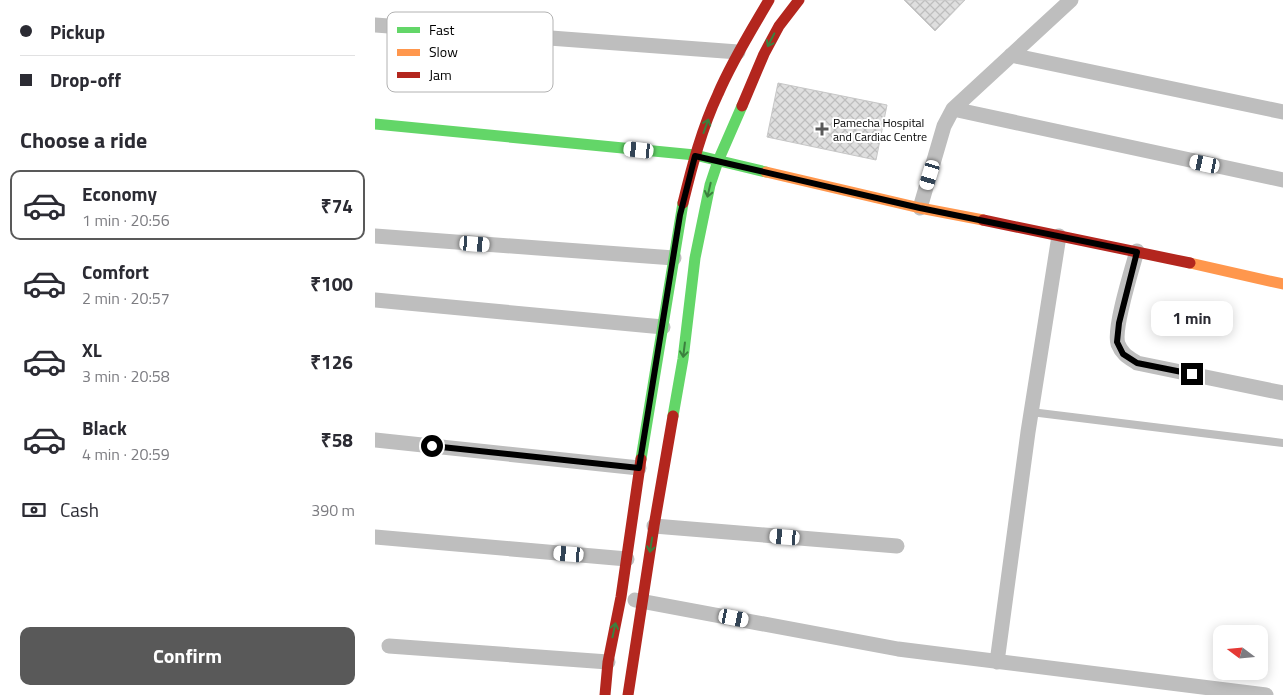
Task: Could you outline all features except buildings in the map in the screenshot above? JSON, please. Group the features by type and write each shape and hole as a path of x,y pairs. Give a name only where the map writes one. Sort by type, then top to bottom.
{"main road":[{"path":"605,695 608,662 621,597 639,468 680,215 695,156 717,95 738,52 769,0"},
{"path":"628,695 654,526 683,360 695,258 710,185 718,161 764,54 779,26 799,0"},
{"path":"375,124 695,156 920,208 1283,284"}],"street":[{"path":"920,208 944,126 953,109 1071,0"},
{"path":"553,38 738,52"},
{"path":"1011,55 1283,112"},
{"path":"953,109 1283,180"},
{"path":"375,236 673,258"},
{"path":"997,662 1031,412 1059,236"},
{"path":"1137,252 1119,323 1117,342 1123,354 1137,363 1283,394"},
{"path":"375,300 663,327"},
{"path":"375,440 639,468"},
{"path":"654,526 897,546"},
{"path":"375,537 627,559"},
{"path":"621,597 899,649 997,662 1160,688 1266,695"},
{"path":"389,646 608,662"}],"lane":[{"path":"1031,412 1283,443"}],"traffic: fast":[{"path":"673,416 683,359 695,258 710,185 718,161 742,106"},
{"path":"375,124 695,155 766,172"},
{"path":"641,459 683,203"}],"traffic: slow":[{"path":"766,172 920,208 983,220"},
{"path":"1190,263 1283,284"}],"traffic: jam":[{"path":"683,203 698,147 712,107 723,82 769,0"},
{"path":"742,106 764,54 779,26 799,0"},
{"path":"983,220 1190,263"},
{"path":"628,695 673,416"},
{"path":"605,695 608,662 621,597 641,459"}],"place":[{"name":"Pamecha Hospital and Cardiac Centre","path":"822,129"}],"route":[{"path":"432,446 639,468 680,215 695,156 920,208 1137,252 1119,323 1117,342 1123,354 1137,363 1192,374"}]}
